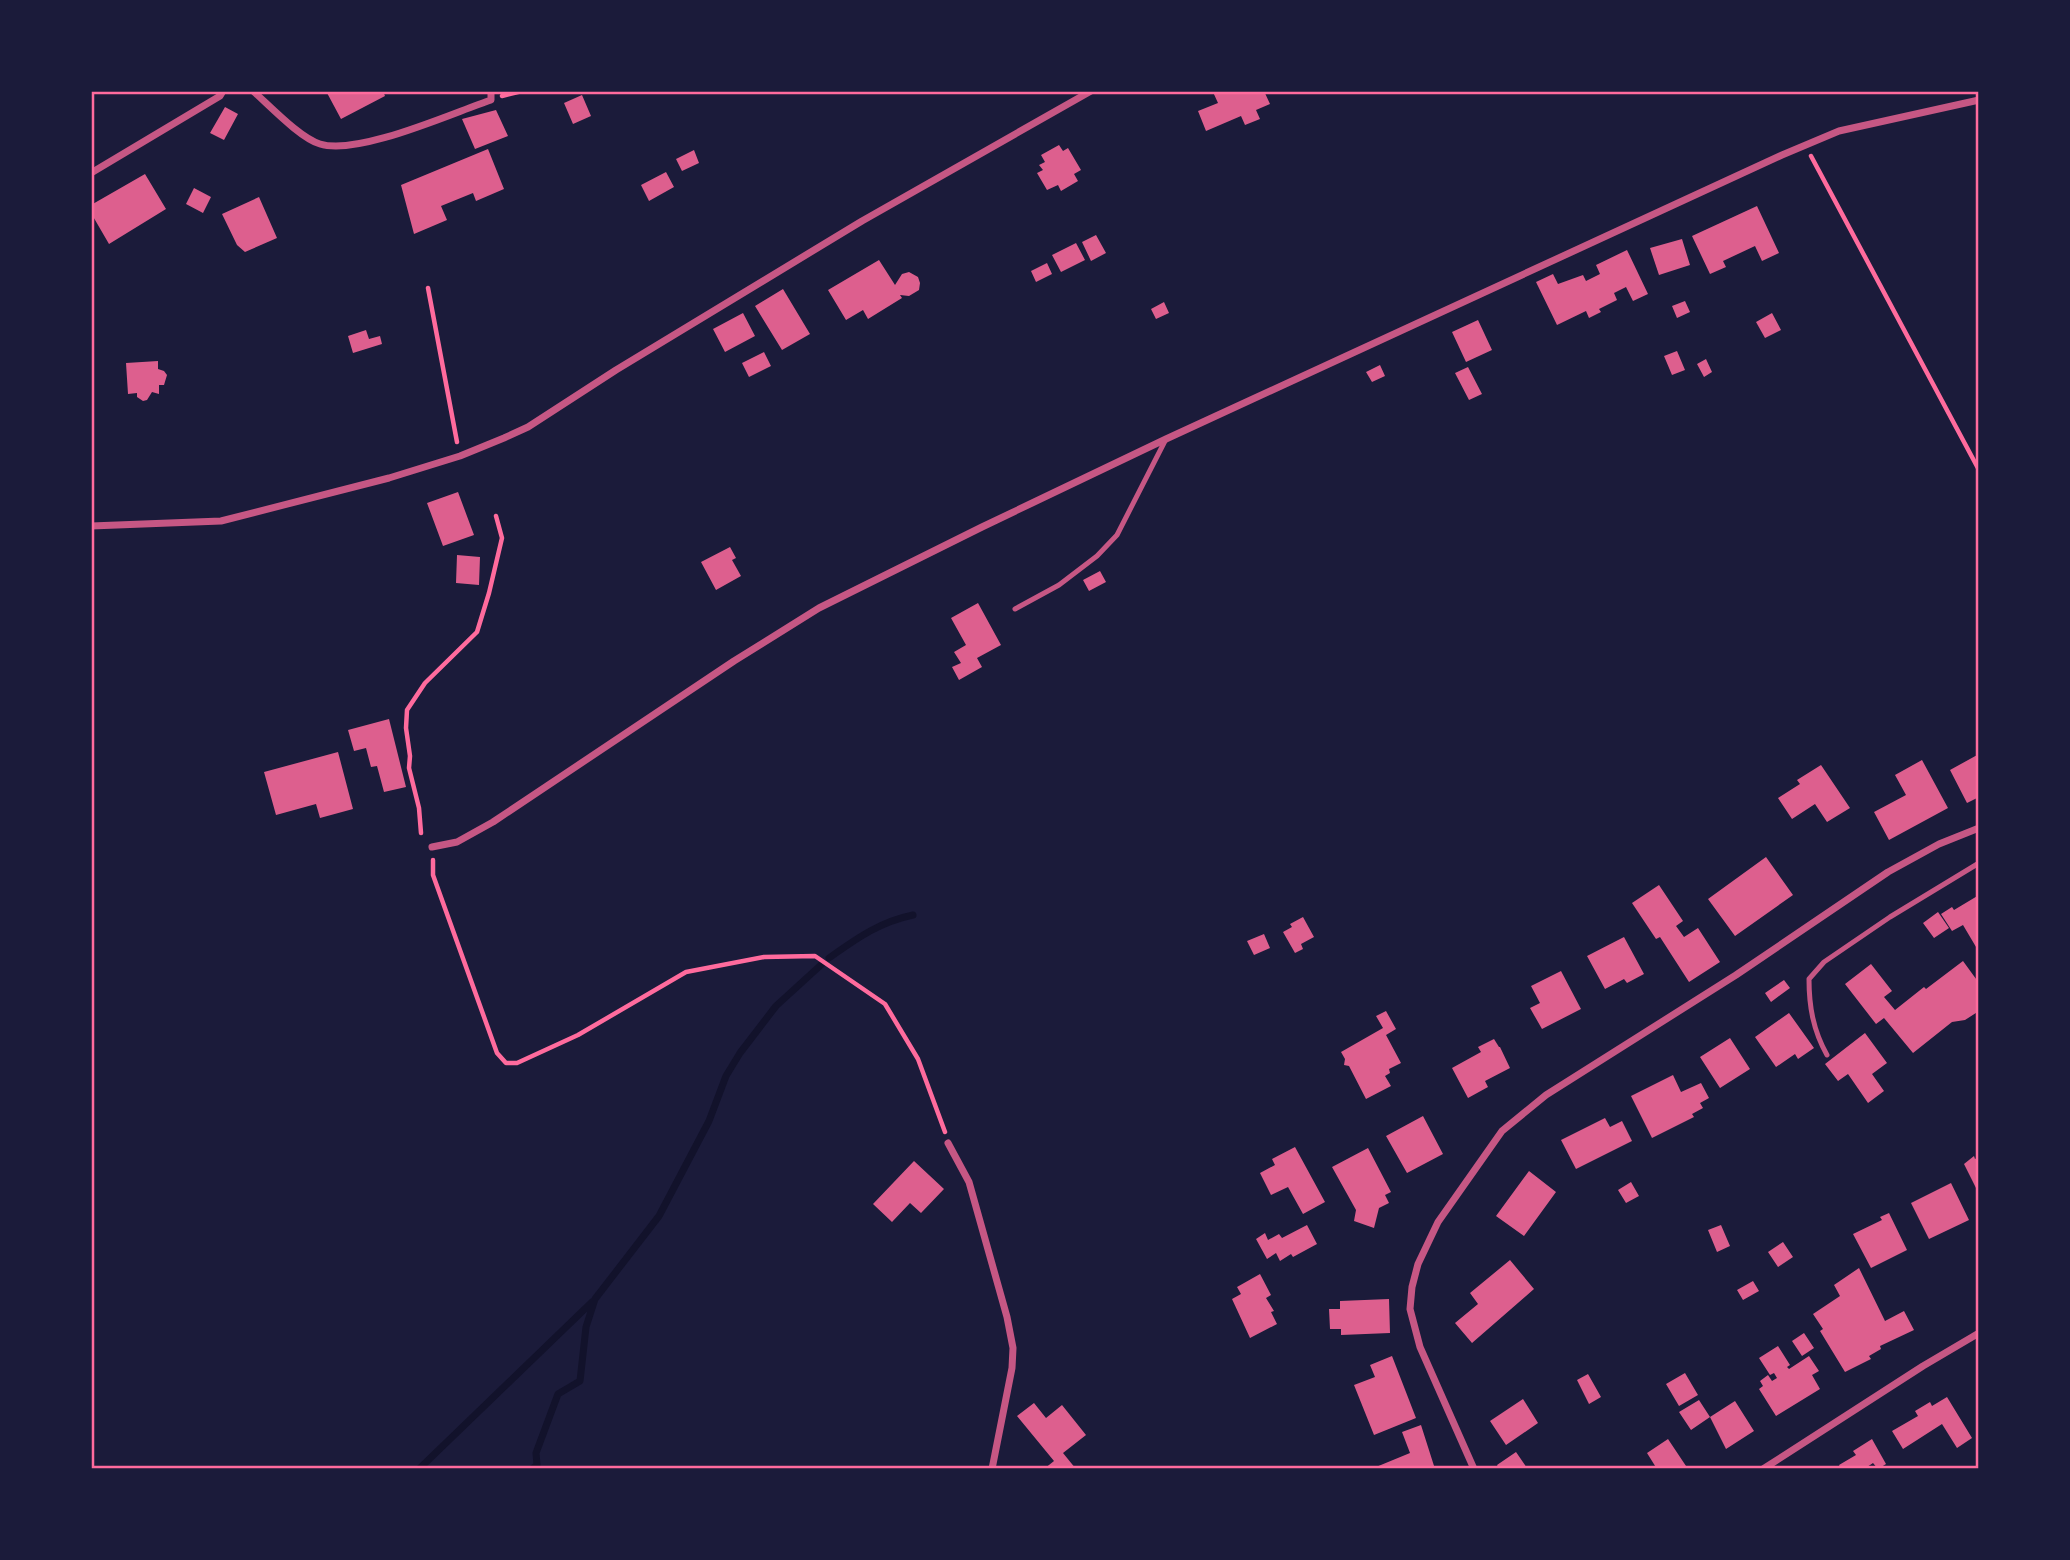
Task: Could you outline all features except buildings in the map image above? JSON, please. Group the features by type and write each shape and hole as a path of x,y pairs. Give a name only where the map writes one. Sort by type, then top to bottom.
{"street":[{"path":"91,173 220,96 223,91"},
{"path":"253,91 296,129 320,145 340,146 366,144 491,100 491,91"},
{"path":"91,526 221,521 388,478 460,456 528,427 862,221 1091,91"},
{"path":"432,847 457,842 493,822 734,661 819,608 982,527 1166,439 1805,145 1839,131 1979,100"},
{"path":"1474,1469 1420,1347 1410,1309 1418,1264 1438,1222 1502,1131 1546,1095 1736,975 1888,872 1939,844 1979,828"},
{"path":"948,1143 969,1182 1007,1317 1013,1348 1012,1368 992,1469"},
{"path":"1763,1469 1979,1333"}],"lane":[{"path":"1015,609 1059,585 1097,556 1117,535 1166,439"},
{"path":"1827,1055 1818,1039 1809,1005 1809,979 1824,962 1979,863"}],"path":[{"path":"1805,145 1979,470"},
{"path":"428,288 460,456"},
{"path":"421,833 419,808 410,768 407,710 425,683 477,632 502,538 496,516"},
{"path":"432,847 433,875 497,1053 506,1063 517,1063 578,1035 686,972 764,957 815,956 885,1004 918,1059 948,1143"}],"waterway":[{"path":"829,958 879,927 913,915"},
{"path":"532,1469 537,1465 536,1453 558,1394 580,1381 586,1327 595,1299 659,1216 709,1121 726,1076 740,1053 776,1006 822,964"},
{"path":"419,1469 592,1302"}]}
